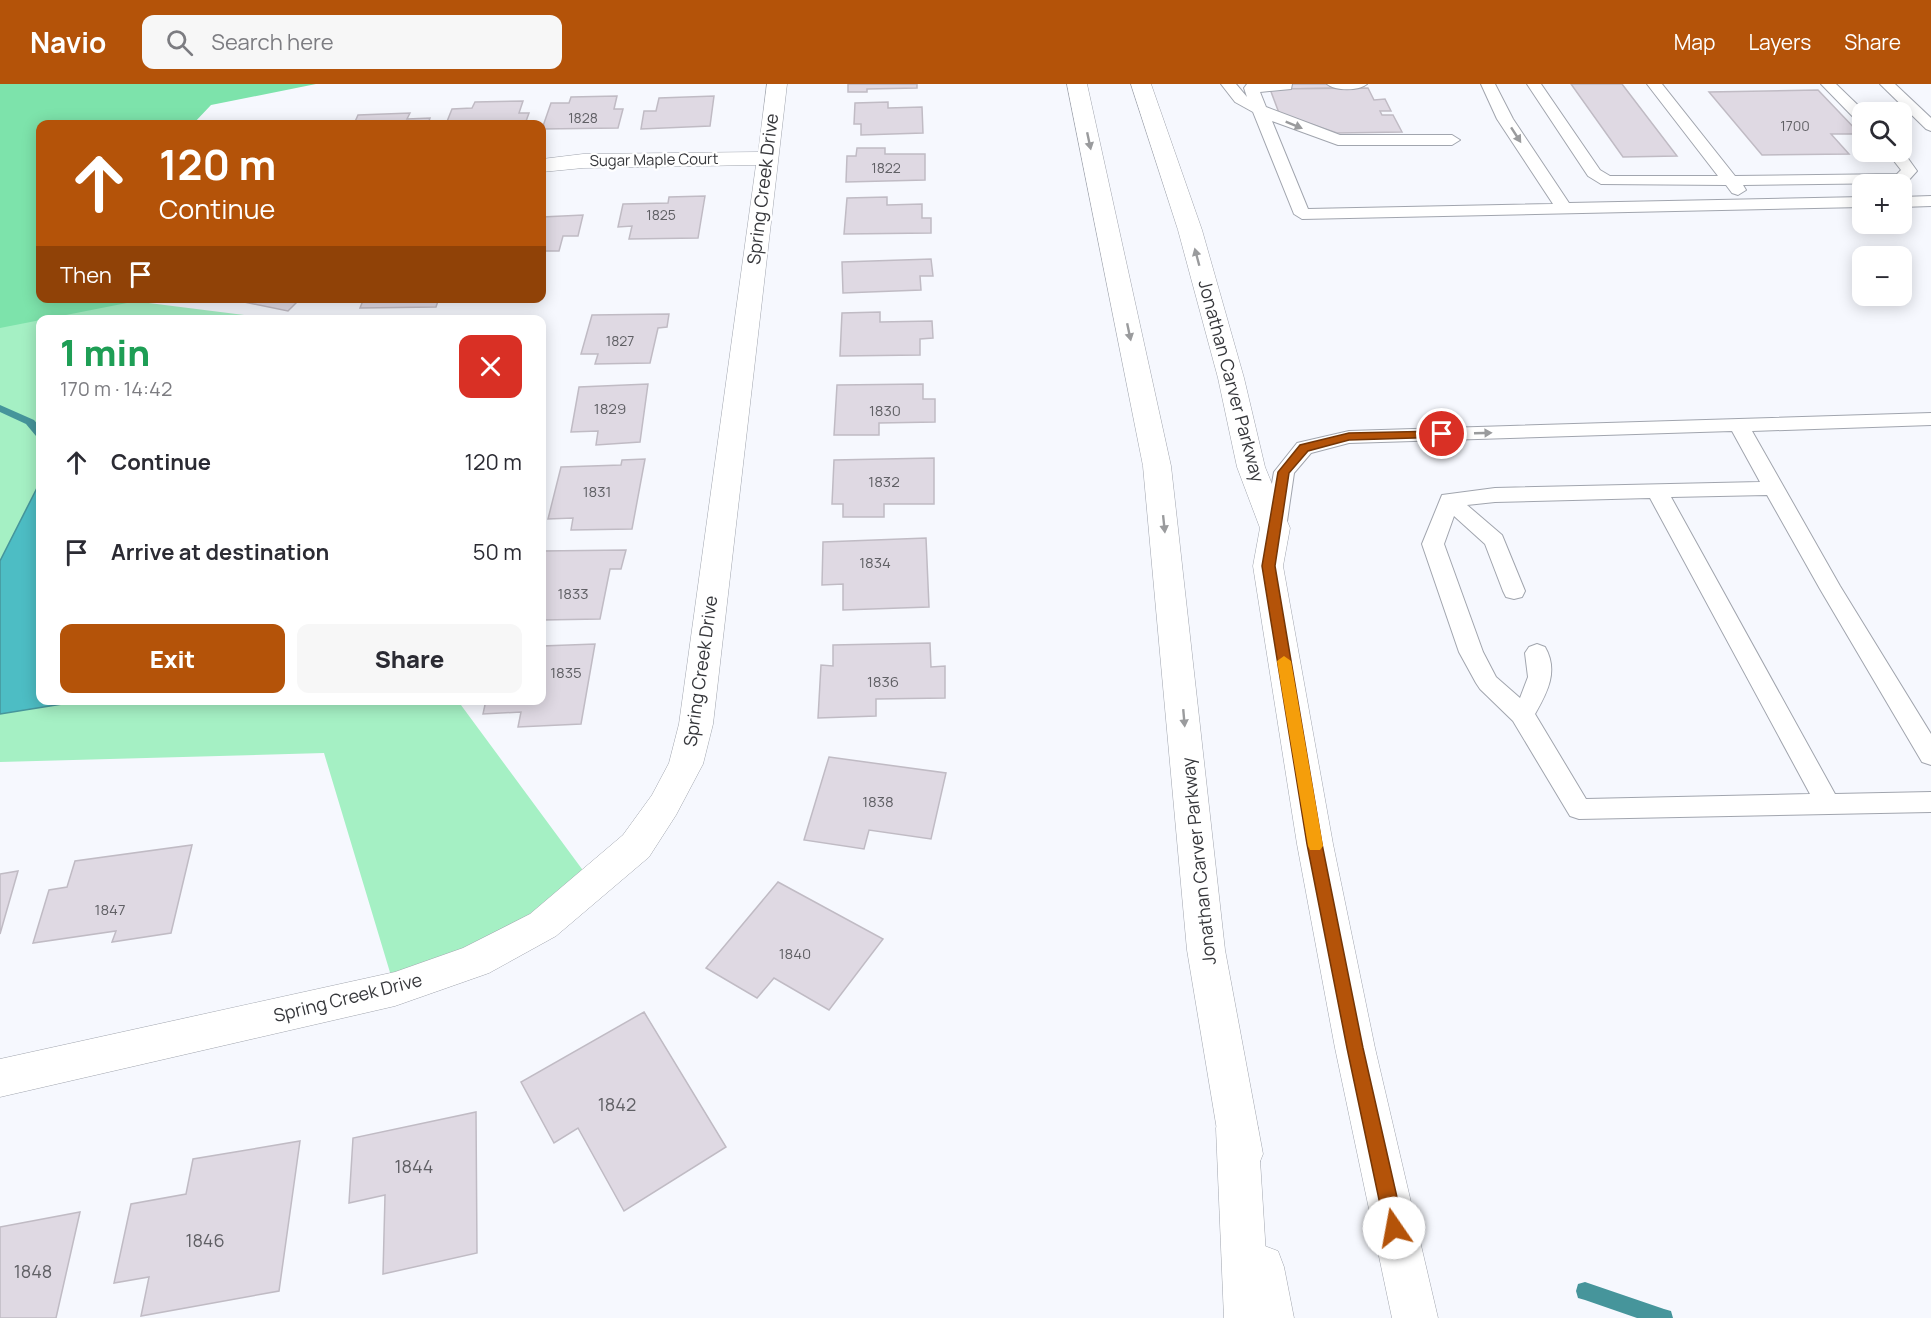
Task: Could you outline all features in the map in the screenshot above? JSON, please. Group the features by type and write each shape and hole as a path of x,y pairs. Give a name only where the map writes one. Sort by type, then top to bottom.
{"main road":[{"name":"Spring Creek Drive","path":"0,1078 395,989 476,961 543,925 636,846 664,805 686,764 696,724 777,84"},
{"name":"Jonathan Carver Parkway","path":"1077,84 1157,466 1177,642 1206,950 1271,1318"},
{"name":"Jonathan Carver Parkway","path":"1141,84 1190,230 1231,378 1251,467 1275,528"},
{"name":"Sugar Maple Court","path":"546,165 583,161 766,158"},
{"path":"1275,528 1268,566 1315,844 1355,1048 1415,1318"},
{"path":"1237,1128 1247,1318"}],"lane":[{"path":"1228,84 1240,99 1274,117 1338,140 1452,140"},
{"path":"1334,84 1360,84"},
{"path":"1488,84 1505,119 1563,207"},
{"path":"1534,84 1594,173 1607,181 1852,182"},
{"path":"1654,84 1749,204"},
{"path":"1828,84 1852,108"},
{"path":"1887,84 1931,126"},
{"path":"1286,86 1254,86 1258,107 1302,214 1852,202"},
{"path":"1912,202 1931,201"},
{"path":"1275,528 1284,472 1304,448 1361,436 1931,419"},
{"path":"1739,426 1773,488 1931,755"},
{"path":"1449,500 1495,495 1773,488"},
{"path":"1657,491 1828,804"},
{"path":"1449,500 1494,540 1514,591"},
{"path":"1449,500 1433,544 1472,652 1488,683 1522,714 1580,809 1931,802"},
{"path":"1522,714 1537,689 1541,664 1537,653"}],"green space":[{"path":"0,84 36,120 36,303 149,303 243,315 36,315 36,705 461,705 593,884 395,989 324,753 0,762"},
{"path":"0,84 316,84 211,105 197,120 36,120 36,303 127,303 66,315 36,315 36,321 0,328"}],"water":[{"path":"36,490 36,705 56,705 0,714 0,561"}],"building":[{"path":"848,84 917,84 917,88 867,89 867,92 848,92"},
{"path":"1285,84 1334,84 1336,88 1287,89"},
{"path":"1571,84 1622,84 1677,156 1623,157"},
{"path":"1368,88 1374,100 1385,99 1391,111 1380,111 1382,115 1393,115 1402,132 1337,133 1279,113 1270,89"},
{"path":"1818,90 1852,126 1852,134 1831,134 1849,154 1762,155 1709,92"},
{"path":"617,96 614,109 623,109 618,128 546,129 545,120 551,103 569,103 571,97"},
{"path":"714,96 710,126 641,129 644,111 656,111 659,98"},
{"path":"523,101 519,113 529,113 526,120 448,120 452,109 472,108 475,102"},
{"path":"888,102 888,108 922,107 923,133 861,135 861,124 854,124 855,103"},
{"path":"410,113 407,119 430,118 429,120 356,120 358,115"},
{"path":"857,148 885,148 885,154 925,154 925,180 846,182 847,156 856,156"},
{"path":"705,196 698,238 629,239 632,226 618,227 623,204 668,203 669,197"},
{"path":"887,197 887,205 922,204 922,218 931,218 931,233 844,234 847,198"},
{"path":"583,215 578,236 563,236 559,251 546,251 546,217"},
{"path":"931,259 933,276 920,276 921,290 843,293 842,262"},
{"path":"249,303 296,303 288,311"},
{"path":"362,303 437,303 436,307 360,308"},
{"path":"880,312 880,322 932,321 933,338 920,339 920,355 840,356 842,313"},
{"path":"669,314 667,327 658,328 650,363 595,364 598,354 581,354 592,315"},
{"path":"648,384 640,442 596,445 598,431 571,432 579,387"},
{"path":"923,384 923,399 935,399 935,422 879,423 879,435 834,435 837,385"},
{"path":"934,458 934,504 884,504 884,517 843,517 843,504 832,504 834,460"},
{"path":"645,459 632,529 571,530 573,518 548,519 561,467 621,465 622,460"},
{"path":"926,538 929,607 843,610 843,584 822,585 823,542"},
{"path":"626,550 621,569 610,569 600,619 546,620 546,551"},
{"path":"930,643 931,667 945,666 945,698 876,699 876,716 818,718 821,665 833,666 833,645"},
{"path":"595,644 581,724 518,727 521,712 483,714 485,705 546,705 546,646"},
{"path":"829,757 946,773 931,839 869,830 864,849 804,840"},
{"path":"192,845 171,933 112,942 116,931 33,943 49,890 67,887 75,861"},
{"path":"18,871 0,934 0,874"},
{"path":"778,882 883,939 829,1010 774,978 757,998 706,968"},
{"path":"644,1012 726,1147 624,1211 578,1128 554,1143 521,1082"},
{"path":"476,1112 477,1253 383,1274 385,1195 349,1203 353,1138"},
{"path":"300,1141 279,1291 141,1316 149,1277 114,1283 131,1204 186,1194 193,1159"},
{"path":"80,1212 56,1318 0,1318 0,1227"}],"waterway":[{"path":"0,408 30,422 36,429"},
{"path":"1585,1291 1664,1318"}],"slow traffic":[{"path":"1284,661 1315,846"}],"route":[{"path":"1394,1228 1355,1048 1315,844 1268,566 1284,472 1304,448 1349,437 1442,434"}]}
